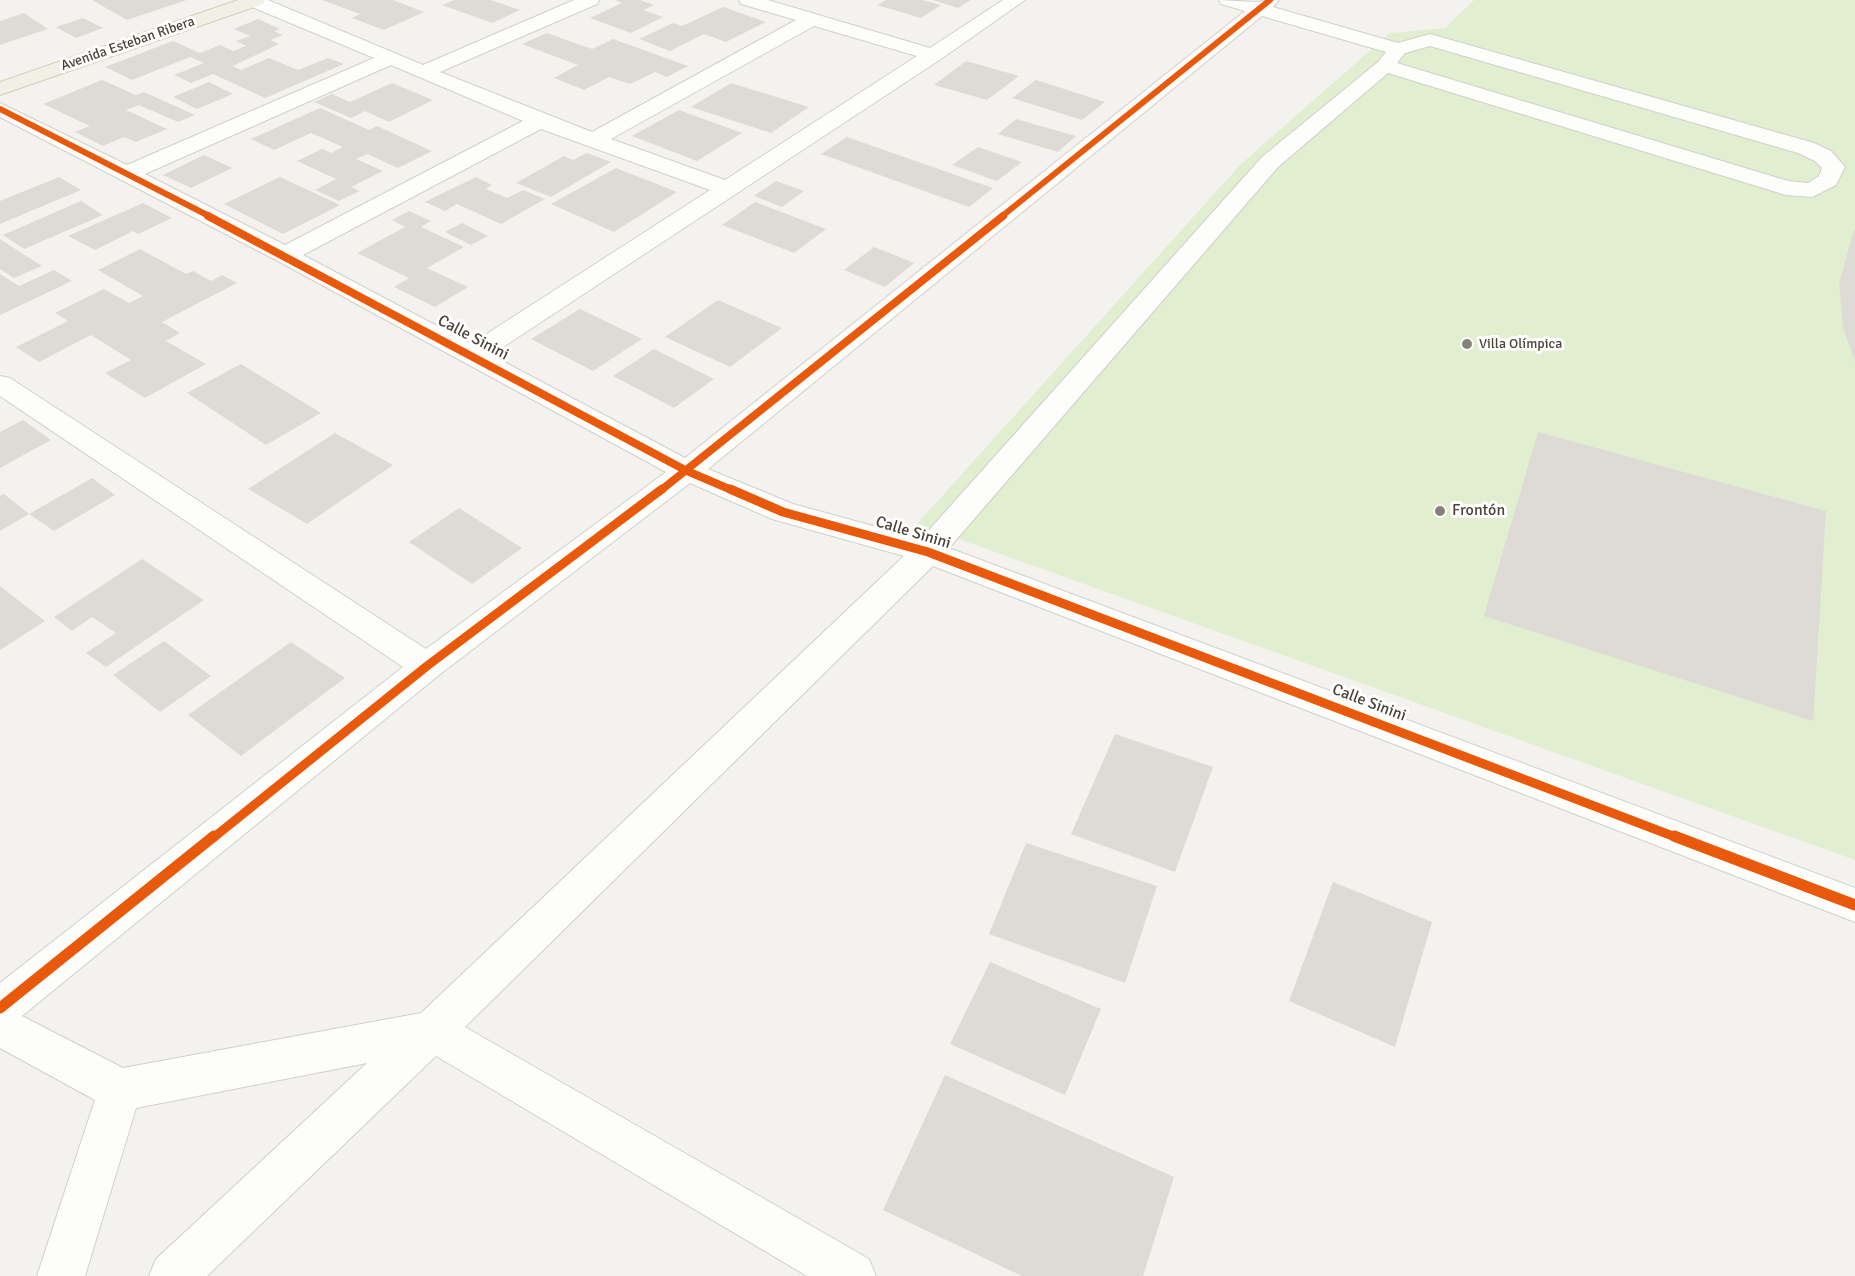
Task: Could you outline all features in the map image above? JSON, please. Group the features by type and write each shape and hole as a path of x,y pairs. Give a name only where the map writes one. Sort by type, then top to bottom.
{"main road":[{"name":"Avenida Esteban Ribera","path":"0,74 217,0"},
{"name":"Avenida Esteban Ribera","path":"0,89 254,0"}],"street":[{"path":"254,0 540,121 725,188"},
{"path":"423,72 590,0"},
{"path":"748,0 810,20 934,54"},
{"path":"473,355 725,188 1016,0"},
{"path":"173,1276 432,1031 928,552 1270,162 1392,57 1430,40 1806,148 1823,156 1834,167 1828,180 1812,190 1786,188 1392,57 1328,27 1269,7 1228,0"},
{"path":"0,1008 427,666 699,476 1269,7"},
{"path":"594,140 810,20"},
{"path":"129,173 389,59"},
{"name":"Calle Sinini","path":"0,109 129,173 699,476 783,512 928,552 1855,905"},
{"path":"285,255 540,121"},
{"path":"0,384 427,666"},
{"path":"0,1026 120,1090 432,1031 852,1276"},
{"path":"61,1276 120,1090"}],"green space":[{"name":"Villa Olímpica","path":"1474,0 1855,0 1855,860 917,524 1241,164 1390,33 1445,28"}],"building":[{"path":"92,0 187,0 127,20"},
{"path":"322,0 393,0 424,12 384,30 352,18 360,14"},
{"path":"454,0 491,0 520,10 492,23 442,5"},
{"path":"615,0 640,0 654,5 643,10 663,17 631,33 590,18 622,3"},
{"path":"886,0 923,0 941,5 921,18 877,5"},
{"path":"933,0 971,0 958,8"},
{"path":"723,7 766,22 726,42 704,34 670,51 639,39 673,23 682,26"},
{"path":"24,13 48,29 0,45 0,21"},
{"path":"83,18 103,28 76,38 56,27"},
{"path":"258,19 280,29 274,31 283,35 270,40 279,44 233,66 241,70 269,58 298,70 328,58 344,64 265,98 213,74 191,83 174,75 204,63 190,57 132,80 105,67 173,41 200,53 220,45 233,51 246,46 236,41 250,36 234,29"},
{"path":"547,33 592,49 613,39 688,66 667,77 655,72 630,84 609,77 584,90 554,78 578,65 522,44"},
{"path":"966,61 1019,76 987,100 934,85"},
{"path":"102,80 136,95 144,92 195,115 178,122 139,105 126,110 167,129 136,142 124,137 103,146 75,132 90,126 43,104"},
{"path":"1036,80 1105,102 1082,120 1012,98"},
{"path":"209,82 233,94 197,109 173,97"},
{"path":"392,83 433,100 389,122 365,111 351,118 314,102 332,94 350,102"},
{"path":"731,83 809,107 771,133 691,107"},
{"path":"320,108 369,130 377,126 432,151 398,168 367,154 356,159 383,171 351,187 360,191 339,201 315,190 336,179 297,161 322,149 331,153 343,147 311,133 274,150 251,139"},
{"path":"679,110 742,133 697,161 632,136"},
{"path":"1016,119 1076,136 1058,152 998,134"},
{"path":"847,137 993,188 969,207 821,154"},
{"path":"978,147 1022,162 997,181 952,165"},
{"path":"587,153 611,162 551,197 516,183 564,156 573,160"},
{"path":"204,155 232,168 191,188 163,175"},
{"path":"616,168 677,192 614,232 551,204"},
{"path":"59,177 81,190 0,224 0,201"},
{"path":"280,177 340,205 283,234 224,204"},
{"path":"476,177 492,185 486,189 507,198 523,190 545,199 501,224 457,204 445,211 425,202"},
{"path":"776,181 804,191 782,207 754,196"},
{"path":"81,201 103,215 24,249 3,235"},
{"path":"755,202 826,229 794,253 722,225"},
{"path":"143,203 172,218 138,234 133,231 95,250 68,236"},
{"path":"409,211 431,221 421,227 464,247 427,268 468,287 435,307 394,287 409,278 357,253 405,227 392,220"},
{"path":"462,223 488,236 471,245 445,232"},
{"path":"1854,230 1855,362 1843,327 1839,283"},
{"path":"0,239 42,266 14,278 0,269"},
{"path":"874,247 914,263 885,287 844,270"},
{"path":"140,249 186,274 193,271 211,281 222,275 237,283 162,322 180,333 166,341 206,364 145,398 105,373 131,360 91,335 39,362 16,347 68,321 55,313 104,289 129,303 143,296 98,270"},
{"path":"54,270 72,281 0,315 0,274 19,286"},
{"path":"718,300 782,328 730,367 665,337"},
{"path":"580,309 642,339 593,371 531,339"},
{"path":"654,349 714,379 674,408 613,376"},
{"path":"241,364 321,413 266,445 187,393"},
{"path":"23,420 51,440 0,468 0,432"},
{"path":"1538,432 1826,511 1813,721 1484,616"},
{"path":"335,433 393,465 307,524 248,489"},
{"path":"92,478 115,495 54,531 29,514"},
{"path":"4,494 29,514 0,531 0,496"},
{"path":"459,508 522,548 472,584 409,542"},
{"path":"142,559 204,600 106,667 86,653 116,633 92,617 72,631 54,617"},
{"path":"0,586 45,621 0,650"},
{"path":"164,641 211,676 160,712 113,675"},
{"path":"291,642 345,678 241,756 188,715"},
{"path":"1115,734 1213,767 1175,872 1071,834"},
{"path":"1026,843 1157,886 1125,983 989,934"},
{"path":"1333,882 1432,922 1395,1047 1289,1001"},
{"path":"990,962 1101,1009 1065,1095 950,1044"},
{"path":"945,1075 1174,1177 1143,1276 1022,1276 883,1210"}],"cycle path":[{"path":"0,1008 427,666 687,471 1270,0"},
{"path":"0,109 285,255 687,471 783,512 928,552 1855,905"}],"place":[{"name":"Villa Olímpica","path":"1467,344"},
{"name":"Frontón","path":"1440,511"}]}
